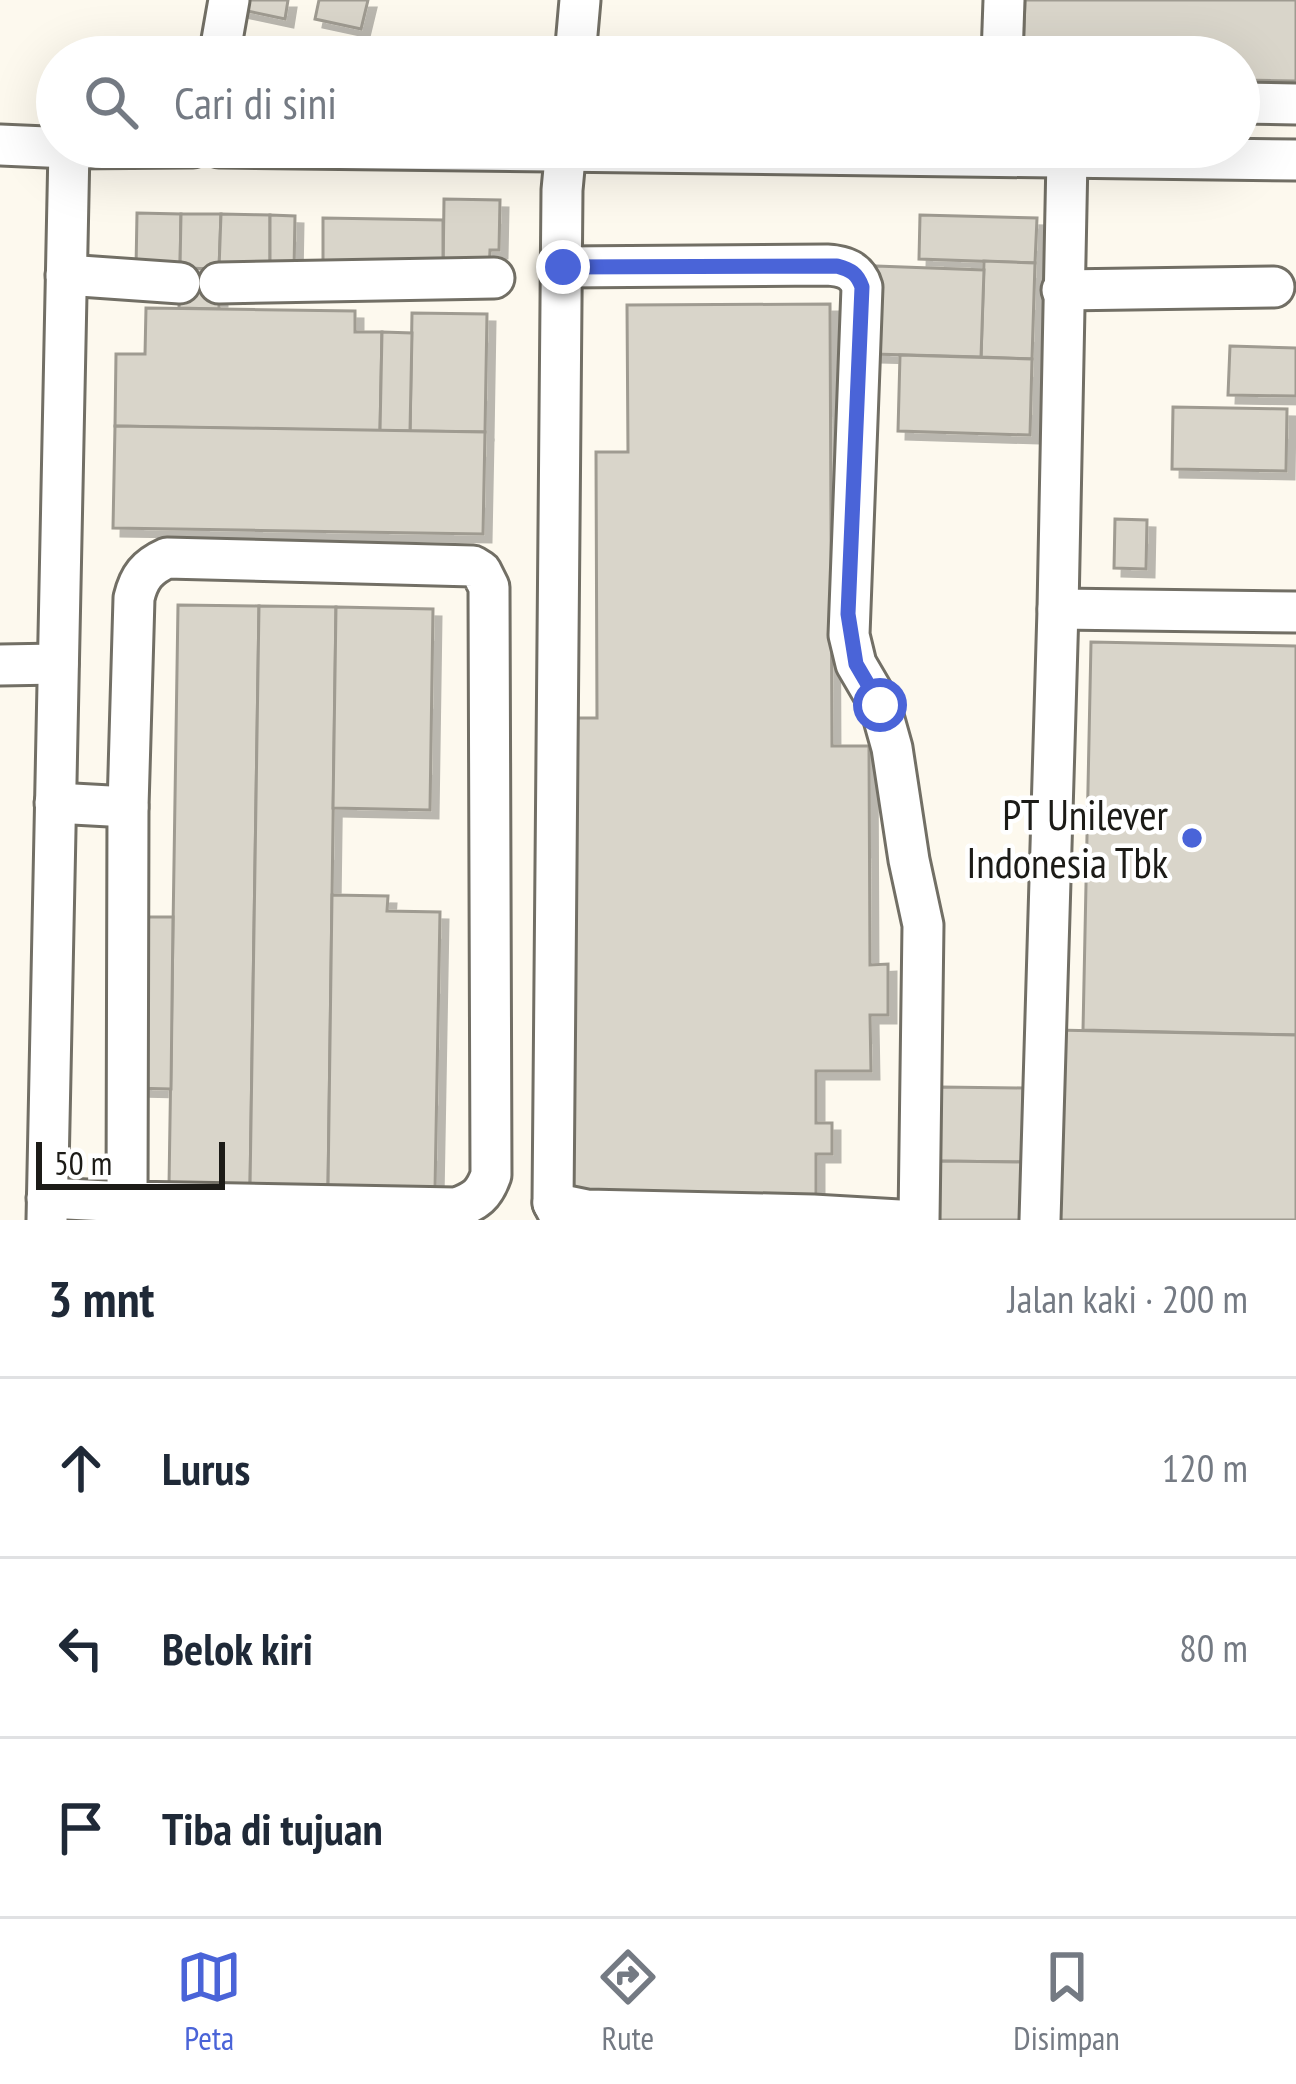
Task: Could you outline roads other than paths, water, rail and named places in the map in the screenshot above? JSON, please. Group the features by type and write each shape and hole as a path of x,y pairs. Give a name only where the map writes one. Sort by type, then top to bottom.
{"street":[{"path":"223,36 229,0"},
{"path":"577,36 580,0"},
{"path":"1003,36 1004,0"},
{"path":"1260,103 1296,104"},
{"path":"0,145 36,147"},
{"path":"1260,160 1296,160"},
{"path":"69,168 47,1209 127,1202 456,1208 476,1201 485,1190 490,1175 489,587 481,571 459,564 167,558 150,566 138,581 128,807 127,1202"},
{"path":"564,168 558,1212 899,1220"},
{"path":"1040,1220 1067,168"},
{"path":"563,267 837,266 859,277 848,614 856,664 880,705 892,748 922,925 919,1220"},
{"path":"66,275 180,283"},
{"path":"219,284 494,278"},
{"path":"1062,290 1274,287"},
{"path":"1058,609 1296,612"},
{"path":"0,665 58,664"},
{"path":"55,803 128,807"}],"place":[{"name":"PT Unilever Indonesia Tbk","path":"1192,838"}]}
